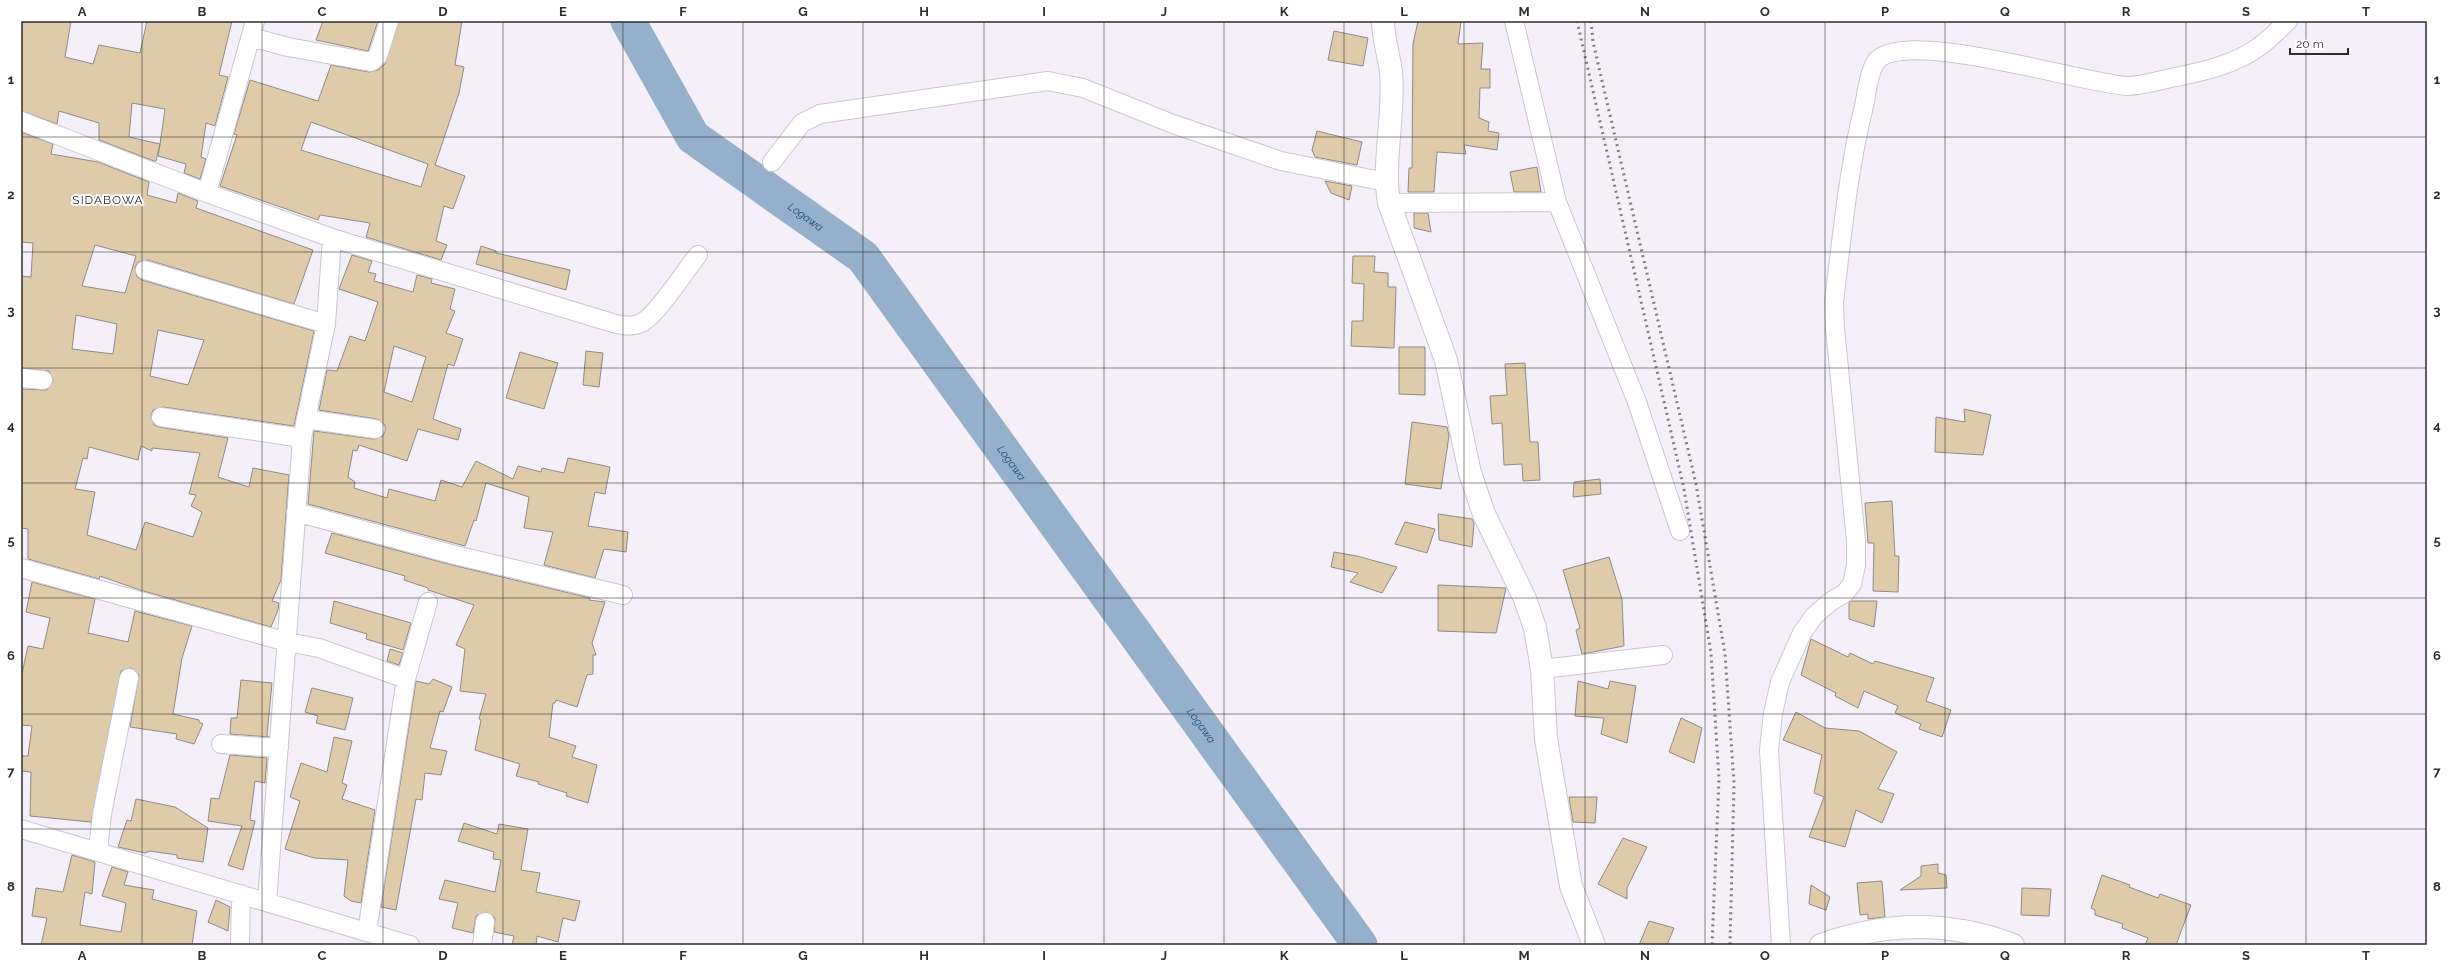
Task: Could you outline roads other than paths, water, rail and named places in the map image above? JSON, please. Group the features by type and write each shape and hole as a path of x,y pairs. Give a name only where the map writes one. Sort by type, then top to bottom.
{"street":[{"path":"207,193 253,29 288,46 371,62 378,56 389,21"},
{"path":"1383,21 1386,51 1391,72 1386,182 1389,203 1446,360 1470,473 1484,514 1530,613 1542,668 1546,739 1571,886 1594,945"},
{"path":"1514,21 1557,202 1636,402 1680,531"},
{"path":"1781,945 1769,750 1773,713 1780,682 1802,633 1814,616 1849,588 1854,579 1856,565 1856,541 1834,328 1834,302 1858,128 1876,63 1885,54 1894,51 1916,50 1966,54 2059,75 2128,86 2193,74 2234,61 2260,46 2288,21"},
{"path":"772,162 802,122 820,114 1048,81 1083,88 1173,124 1281,161 1386,182"},
{"path":"21,121 207,193 332,238 588,316 630,326 643,322 652,313 698,255"},
{"path":"1389,203 1557,202"},
{"path":"267,902 302,438 326,324 332,238"},
{"path":"145,270 326,324"},
{"path":"21,378 43,380"},
{"path":"161,417 302,438"},
{"path":"306,420 375,429"},
{"path":"296,512 455,555 623,595"},
{"path":"21,568 286,642 319,648 406,679"},
{"path":"367,932 406,679 428,602"},
{"path":"1542,668 1663,655"},
{"path":"98,850 102,814 130,678"},
{"path":"221,744 278,748"},
{"path":"21,828 367,932 385,941 410,945"},
{"path":"240,945 242,894"},
{"path":"482,945 485,922"},
{"path":"1821,945 1862,933 1911,926 1940,927 1965,931 2013,945"}],"waterway":[{"name":"Logawa","path":"628,21 693,137 863,257 1360,945"}],"railway":[{"path":"1577,21 1684,489 1711,653 1719,779 1712,945"},
{"path":"1591,21 1593,42 1696,484 1725,654 1734,783 1730,945"}],"district":[{"name":"SIDABOWA","path":"108,200"}]}
